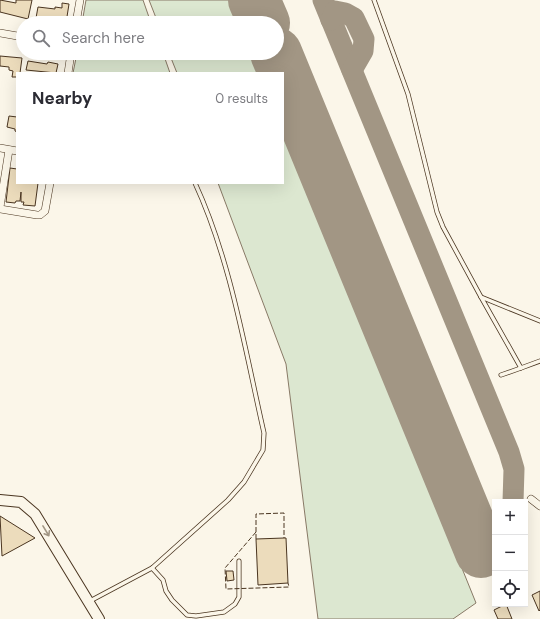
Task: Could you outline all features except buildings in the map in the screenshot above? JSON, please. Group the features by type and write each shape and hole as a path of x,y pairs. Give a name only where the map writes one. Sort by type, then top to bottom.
{"main road":[{"path":"0,500 21,502 35,514 99,619"}],"street":[{"path":"77,16 80,0"},
{"path":"0,33 16,36"},
{"path":"68,72 70,60"},
{"path":"0,148 13,151 0,208 36,215 42,214 45,211 50,184"},
{"path":"531,499 540,506"}],"lane":[{"path":"374,0 408,94 442,227 521,368"},
{"path":"88,601 152,568 228,500 244,482 263,450 264,433 232,292 210,216 195,184"},
{"path":"481,297 540,322"},
{"path":"501,376 540,360"},
{"path":"152,568 164,580 166,591 172,600 187,615 196,616 224,612 235,604 239,597 239,562"}],"green space":[{"path":"86,0 143,0 149,16 83,16"},
{"path":"149,0 232,0 239,16 155,16"},
{"path":"76,60 165,60 170,72 73,72"},
{"path":"172,60 257,60 262,72 177,72"},
{"path":"284,127 476,603 453,619 318,619 286,364 218,184 284,184"}],"taxiway":[{"path":"323,0 509,452 514,469 513,499"},
{"path":"331,20 335,11 345,13 354,18 364,39 363,51 352,70"},
{"path":"481,552 492,544"}],"runway":[{"path":"254,0 261,16"},
{"path":"279,60 284,72"},
{"path":"284,72 481,552"}],"fence":[{"path":"256,539 256,514 284,513 284,538"},
{"path":"256,532 225,568 226,589 289,587 288,583"}]}
